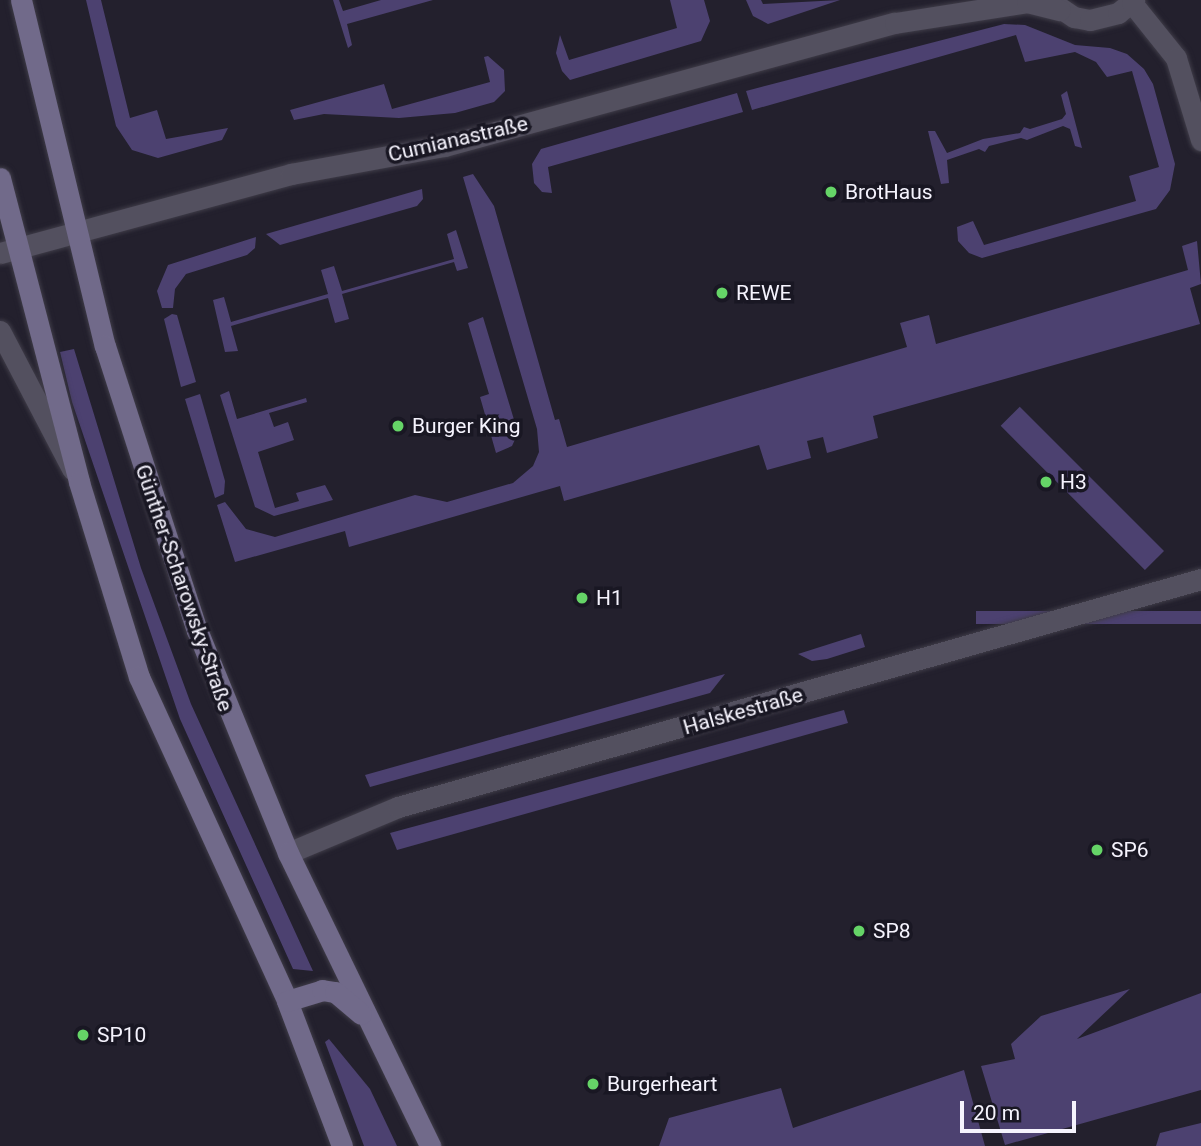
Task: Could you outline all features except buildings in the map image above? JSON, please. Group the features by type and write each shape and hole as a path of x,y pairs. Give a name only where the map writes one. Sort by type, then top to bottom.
{"street":[{"name":"Günther-Scharowsky-Straße","path":"21,0 75,230 128,425 197,630 288,853 430,1146"},
{"name":"Cumianastraße","path":"895,23 942,0"},
{"name":"Cumianastraße","path":"9,249 291,174 444,146 895,23 1027,2 1054,5 1074,17 1104,19 1133,2"},
{"path":"1133,2 1176,58 1201,140"},
{"path":"0,178 9,249 139,677 287,1001 342,1146"},
{"path":"0,331 79,482"},
{"name":"Halskestraße","path":"288,853 398,807 1201,579"},
{"path":"287,1001 322,990 335,992 348,998 374,1028"}],"shaded area":[{"path":"86,0 101,0 130,118 157,110 166,139 228,128 222,140 158,158 132,150 116,126"},
{"path":"333,0 339,0 343,11 381,0 433,0 347,24 352,45 348,48"},
{"path":"670,0 704,0 710,21 701,41 570,80 562,71 556,53 560,35 569,60 677,28"},
{"path":"746,0 761,0 763,4 840,0 768,24 753,16"},
{"path":"1004,24 1025,25 1075,45 1110,48 1127,54 1144,69 1153,84 1175,164 1170,190 1156,209 982,258 969,253 958,241 957,227 973,221 984,245 1136,201 1129,176 1159,167 1132,71 1107,77 1096,62 1075,52 1025,62 1016,35 752,110 746,91"},
{"path":"488,56 504,70 505,91 494,102 455,113 399,118 324,114 294,120 290,110 384,84 392,109 490,82 484,57"},
{"path":"1067,91 1082,148 1075,146 1070,129 1063,126 1027,140 1021,138 989,146 985,152 979,149 947,160 949,183 941,184 928,131 935,131 947,153 983,139 1020,133 1024,127 1030,129 1062,119 1066,114 1061,95"},
{"path":"737,93 743,112 548,167 552,193 542,192 534,183 532,164 541,149"},
{"path":"473,174 494,206 555,420 559,419 567,447 907,347 900,323 929,315 936,344 1188,270 1182,246 1197,241 1201,284 1190,288 1200,324 873,416 878,438 827,453 823,437 807,441 811,458 767,470 759,445 564,501 560,486 349,547 345,531 235,562 217,505 225,502 246,529 275,537 415,495 447,502 513,483 533,466 539,452 537,429 463,177"},
{"path":"422,189 423,199 417,206 280,245 266,234"},
{"path":"456,230 468,268 457,271 454,262 342,294 349,319 335,323 328,298 231,326 238,351 225,352 213,300 224,297 231,322 328,294 321,270 334,266 342,291 454,259 447,234"},
{"path":"256,237 255,248 247,255 186,274 175,289 173,308 162,308 157,291 168,265"},
{"path":"172,314 177,315 196,382 181,387 164,319"},
{"path":"483,317 518,433 512,446 496,453 480,397 489,394 468,323"},
{"path":"74,349 141,568 191,704 313,971 293,969 180,719 72,402 60,352"},
{"path":"229,391 237,419 306,398 307,402 269,413 274,427 288,422 294,440 258,452 275,508 299,501 296,493 325,485 333,500 274,516 255,507 220,395"},
{"path":"200,394 225,481 224,494 215,498 185,399"},
{"path":"1020,407 1164,551 1145,570 1001,426"},
{"path":"976,611 1201,611 1201,624 976,624"},
{"path":"861,634 865,647 812,661 798,654"},
{"path":"725,674 710,693 370,787 365,775"},
{"path":"844,710 848,723 397,850 390,833"},
{"path":"1130,989 1077,1039 1201,993 1201,1090 1005,1145 981,1066 1015,1059 1011,1044 1041,1016"},
{"path":"329,1039 370,1089 397,1146 364,1146 325,1042"},
{"path":"964,1070 985,1146 659,1146 669,1118 781,1088 793,1128"},
{"path":"1201,1123 1201,1146 1156,1146 1160,1133"}],"place":[{"name":"BrotHaus","path":"831,192"},
{"name":"REWE","path":"722,293"},
{"name":"Burger King","path":"398,426"},
{"name":"H3","path":"1046,482"},
{"name":"H1","path":"582,598"},
{"name":"SP6","path":"1097,850"},
{"name":"SP8","path":"859,931"},
{"name":"SP10","path":"83,1035"},
{"name":"Burgerheart","path":"593,1084"}]}
